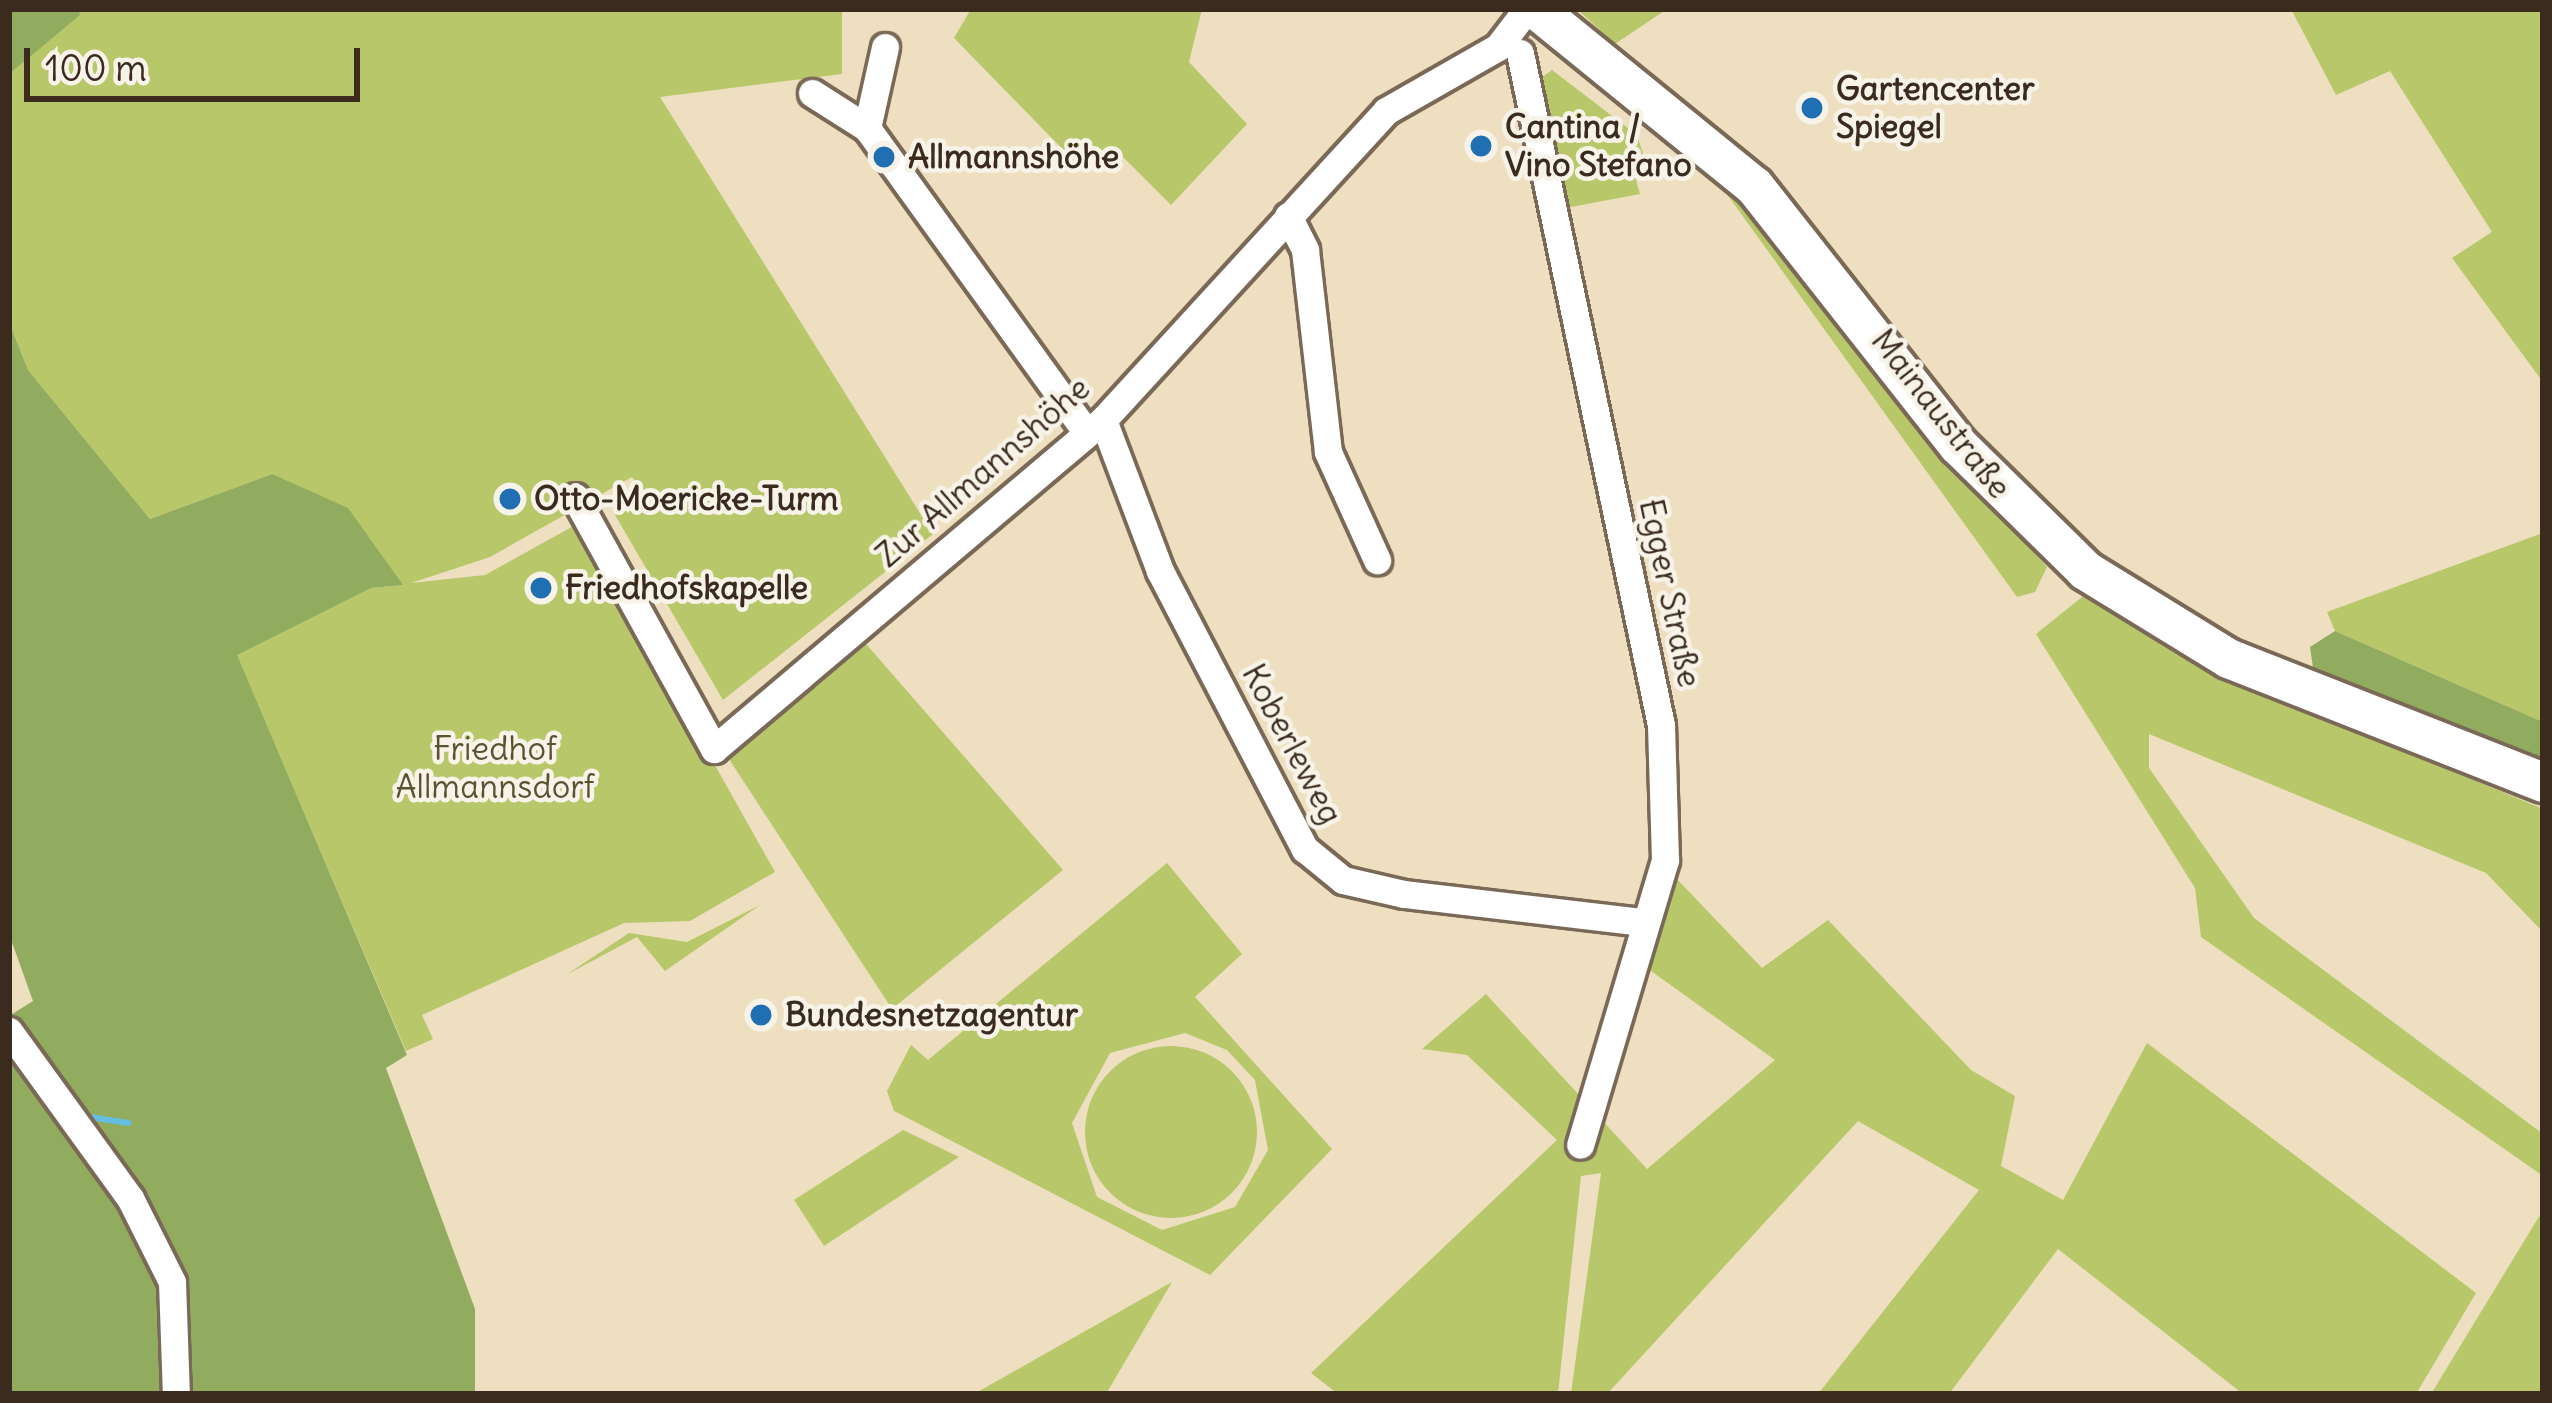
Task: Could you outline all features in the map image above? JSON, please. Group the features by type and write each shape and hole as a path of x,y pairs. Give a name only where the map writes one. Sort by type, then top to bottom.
{"main road":[{"name":"Mainaustraße","path":"1539,14 1754,186 1958,445 2085,570 2228,658 2543,782"}],"street":[{"name":"Zur Allmannshöhe","path":"575,497 713,749 1093,425 1386,111 1509,50 1539,14"},
{"path":"867,128 885,47"},
{"name":"Egger Straße","path":"1509,50 1661,725 1665,860 1642,922 1580,1145"},
{"name":"Koberleweg","path":"812,93 867,128 1093,425 1160,571 1304,849 1343,880 1404,894 1642,922"},
{"path":"1288,216 1304,250 1328,452 1377,560"},
{"path":"9,1030 130,1198 172,1282 176,1394"}],"green space":[{"path":"9,9 78,9 80,15 9,74"},
{"name":"Friedhof Allmannsdorf","path":"78,9 842,9 842,74 660,97 933,534 723,700 615,515 646,497 632,477 490,557 411,583 485,575 579,523 775,872 690,921 624,923 422,1015 433,1039 406,1051 236,654 371,588 402,585 272,474 150,519 28,370 9,322 9,74"},
{"path":"971,9 1202,9 1189,62 1247,124 1171,205 1117,151 1081,168 954,38"},
{"path":"1577,9 1667,9 1615,44"},
{"path":"2291,9 2543,9 2543,382 2452,258 2492,232 2390,71 2336,95"},
{"path":"1552,70 1637,135 1648,169 1634,173 1640,194 1555,210 1531,85"},
{"path":"1733,185 1918,423 2047,567 2035,592 2017,597 1724,190"},
{"path":"9,322 28,370 150,519 272,474 348,508 403,585 371,588 237,655 407,1055 386,1068 475,1309 475,1394 9,1394 9,1016 33,1001 9,934"},
{"path":"2543,533 2543,722 2335,631 2327,612"},
{"path":"2087,593 2232,680 2543,809 2543,932 2486,873 2149,734 2149,768 2254,918 2543,1134 2543,1176 2201,937 2195,888 2036,634"},
{"path":"2335,631 2543,722 2543,767 2314,675 2310,647"},
{"path":"860,637 1063,870 892,1009 727,756"},
{"path":"1167,863 1242,954 1195,997 1332,1149 1210,1275 894,1111 887,1091 911,1045 928,1060","holes":["1185,1033 1227,1050 1255,1080 1268,1150 1235,1207 1162,1230 1097,1197 1072,1123 1110,1053"]},
{"path":"1673,875 1762,968 1828,920 1971,1070 2015,1096 2001,1166 2063,1200 2147,1043 2476,1293 2416,1394 2243,1394 2058,1249 1949,1394 1818,1394 1979,1190 1858,1121 1607,1394 1571,1394 1601,1173 1581,1176 1558,1394 1338,1394 1311,1373 1557,1140 1467,1055 1422,1049 1486,994 1647,1169 1775,1060 1647,968"},
{"path":"760,905 665,971 637,937 566,975 629,933 687,942"},
{"path":"1171,1046 1204,1052 1232,1071 1251,1099 1257,1132 1251,1165 1232,1193 1204,1212 1171,1218 1138,1212 1110,1193 1091,1165 1085,1132 1091,1099 1110,1071 1138,1052"},
{"path":"903,1130 959,1157 824,1246 794,1200"},
{"path":"2543,1210 2543,1394 2431,1394"},
{"path":"1172,1282 1106,1394 974,1394"}],"waterway":[{"path":"83,1116 128,1123"}],"place":[{"name":"Gartencenter Spiegel","path":"1812,108"},
{"name":"Cantina / Vino Stefano","path":"1481,146"},
{"name":"Allmannshöhe","path":"884,157"},
{"name":"Otto-Moericke-Turm","path":"510,499"},
{"name":"Friedhofskapelle","path":"541,588"},
{"name":"Bundesnetzagentur","path":"761,1015"}]}
